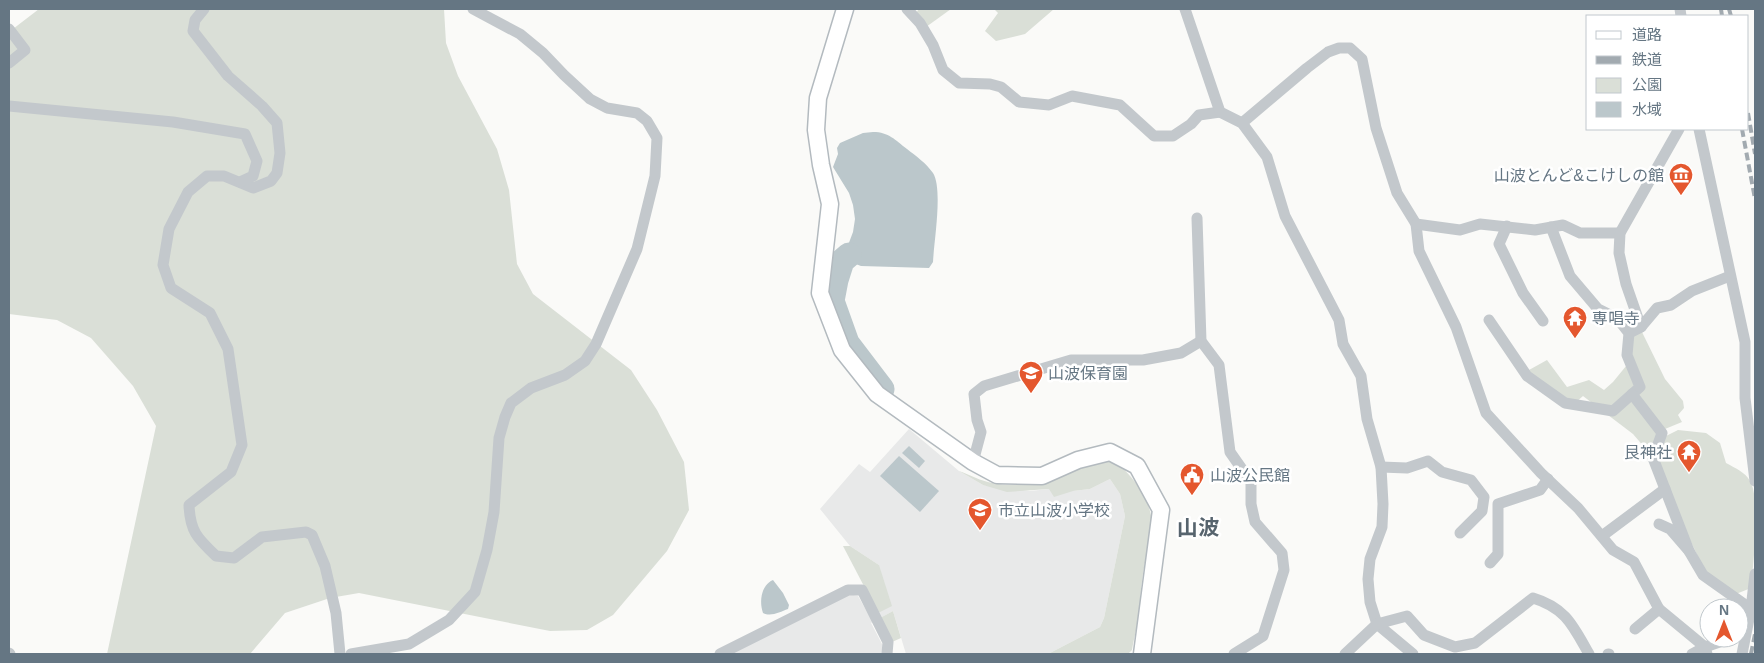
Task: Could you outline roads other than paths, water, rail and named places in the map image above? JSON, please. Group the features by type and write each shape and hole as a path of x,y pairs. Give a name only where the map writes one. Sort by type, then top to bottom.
{"street":[{"path":"204,9 195,20 193,30 228,76 262,106 277,123 280,153 276,173 270,181 253,188 224,176 206,176 188,192 169,229 163,265 171,288 210,313 228,349 242,445 231,472 189,505 190,523 201,542 216,556 234,558 262,537 306,532 312,535 325,566 336,613 340,654"},
{"path":"351,654 409,644 449,620 475,592 494,512 500,438 505,417 511,403 531,388 565,375 585,361 596,344 637,249 655,176 657,138 647,121 637,113 607,108 590,99 543,53 520,34 473,9"},
{"path":"845,9 818,98 816,130 821,165 830,204 820,293 842,350 878,394 972,462 997,475 1042,476 1078,460 1110,452 1137,466 1161,510 1142,654"},
{"path":"907,9 920,23 933,45 943,70 959,83 990,84 1001,87 1019,102 1048,105 1072,96 1120,106 1154,136 1173,136 1199,116 1220,112 1242,123 1267,157 1285,216 1339,320 1343,344 1361,376 1367,419 1381,467 1383,504 1382,527 1370,558 1368,579 1370,602 1377,624 1413,654"},
{"path":"1185,9 1220,112"},
{"path":"9,28 25,50 9,63"},
{"path":"1242,123 1328,52 1339,48 1350,48 1362,59 1376,128 1397,193 1416,224 1419,251 1456,327 1486,413 1578,508 1613,550 1634,562 1659,609 1706,651"},
{"path":"9,106 173,122 245,134 258,161 253,176 240,182"},
{"path":"1641,327 1624,276 1619,253 1620,233 1678,130"},
{"path":"1699,130 1745,342 1745,398 1755,481"},
{"path":"1197,218 1201,341 1219,365 1230,452 1251,482 1251,504 1256,522 1282,553 1284,570 1263,636 1238,654"},
{"path":"1416,224 1460,230 1480,224 1535,230 1563,225 1580,233 1620,233"},
{"path":"1507,226 1500,244 1523,294 1543,321"},
{"path":"1489,320 1527,376 1565,403 1613,410 1640,387 1627,355 1629,333 1618,319 1598,309 1570,276 1551,227"},
{"path":"1629,333 1641,327 1657,308 1671,305 1692,291 1730,276"},
{"path":"972,462 981,432 977,420 974,394 984,386 1072,360 1143,360 1181,353 1201,341"},
{"path":"1632,394 1662,433 1653,458 1689,551 1702,575 1751,609"},
{"path":"1381,467 1407,468 1428,461 1442,472 1471,480 1484,497 1482,511 1460,533"},
{"path":"1490,562 1498,554 1498,504 1540,490 1548,479"},
{"path":"1602,536 1665,490"},
{"path":"1659,524 1670,529 1689,551"},
{"path":"1749,615 1755,574"},
{"path":"720,654 848,590 862,590 888,642 887,654"},
{"path":"1345,654 1377,624 1407,616 1424,635 1456,647 1475,644 1533,598 1548,603 1570,621 1589,654"},
{"path":"1635,629 1659,609"},
{"path":"1692,654 1706,651"}],"water":[{"path":"863,133 883,133 892,137 921,160 933,173 936,181 938,203 933,262 929,268 861,266 853,263 847,248 853,232 855,219 853,205 849,193 833,167 840,143"},
{"path":"909,446 925,461 919,468 902,453"},
{"path":"899,456 939,491 920,512 880,476"},
{"path":"773,580 789,605 788,609 766,614 763,613 762,609 762,594 769,582"}],"waterway":[{"path":"849,255 842,261 832,301 847,343 882,389"}],"railway":[{"path":"1721,9 1722,15"},
{"path":"1729,9 1731,15"},
{"path":"1749,119 1755,154"},
{"path":"1742,130 1755,199"},
{"path":"1751,654 1755,634"}],"place":[{"name":"山波とんど&こけしの館","path":"1681,196"},
{"name":"専唱寺","path":"1575,339"},
{"name":"山波保育園","path":"1031,394"},
{"name":"艮神社","path":"1689,473"},
{"name":"山波公民館","path":"1192,496"},
{"name":"市立山波小学校","path":"980,531"}],"district":[{"name":"山波","path":"1198,528"}]}
